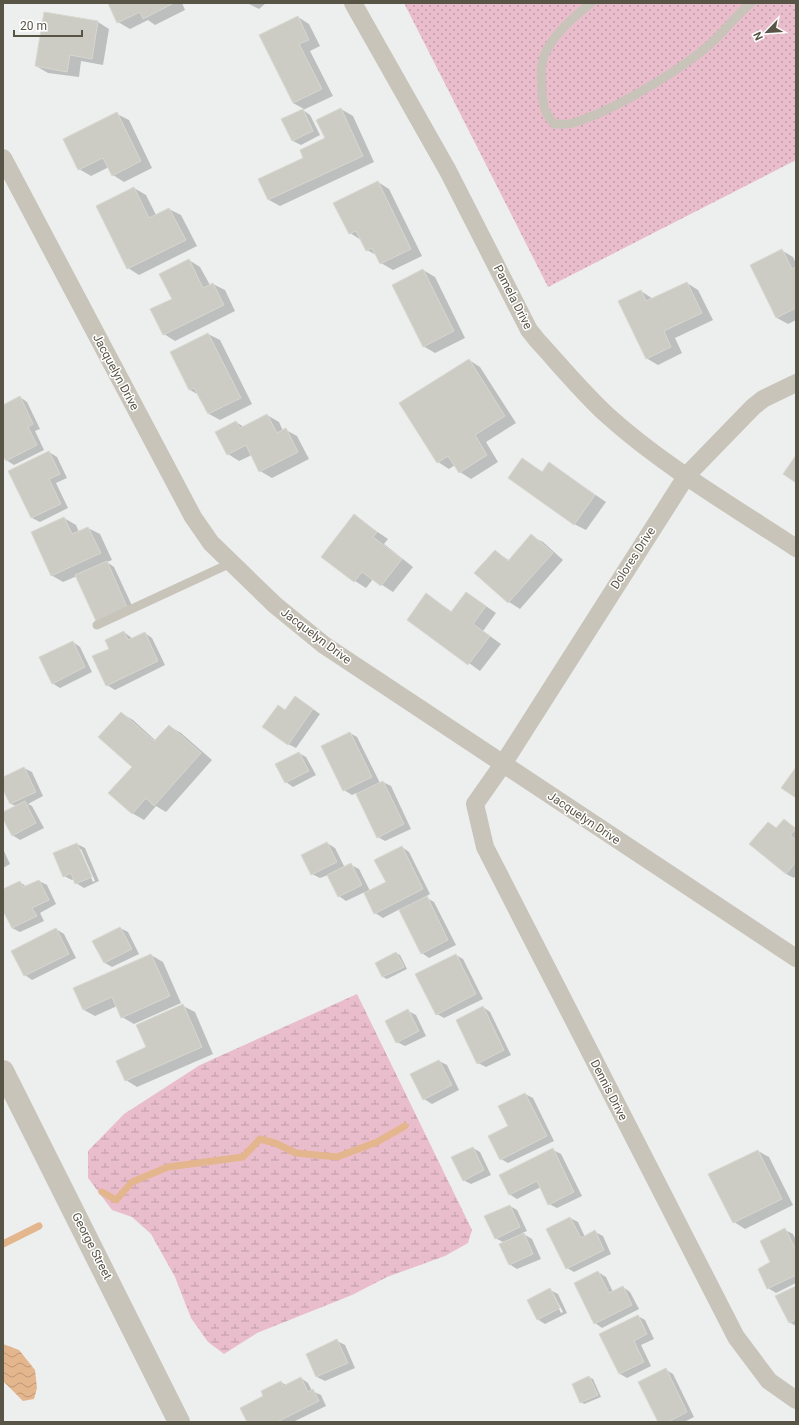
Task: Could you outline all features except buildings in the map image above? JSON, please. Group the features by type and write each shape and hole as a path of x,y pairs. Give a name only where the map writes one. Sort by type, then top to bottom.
{"street":[{"name":"Pamela Drive","path":"353,3 448,171 529,330 606,414 687,475 796,548"},
{"name":"Jacquelyn Drive","path":"3,158 198,527 210,543 275,605 324,645 796,958"},
{"name":"Dolores Drive","path":"502,764 687,475 752,407 763,399 796,384"},
{"name":"Dennis Drive","path":"502,764 475,804 485,847 736,1337 769,1381 796,1400"},
{"name":"George Street","path":"3,1071 179,1422"}],"lane":[{"path":"591,3 554,39 544,57 541,80 543,110 554,124 571,123 603,111 654,83 699,53 751,3"},
{"path":"97,625 231,563"}],"green space":[{"path":"404,3 796,3 796,160 548,287"},
{"path":"357,994 472,1230 468,1243 445,1256 387,1277 352,1295 257,1333 224,1354 208,1342 191,1318 175,1277 151,1234 132,1217 112,1210 88,1178 88,1151 124,1114 200,1065"}],"water":[{"path":"3,1344 19,1350 35,1370 37,1388 34,1399 23,1401 3,1381"}],"waterway":[{"path":"102,1192 116,1200 132,1182 168,1167 243,1157 260,1139 275,1143 296,1153 337,1157 377,1142 405,1126"},
{"path":"3,1244 39,1226"}]}
